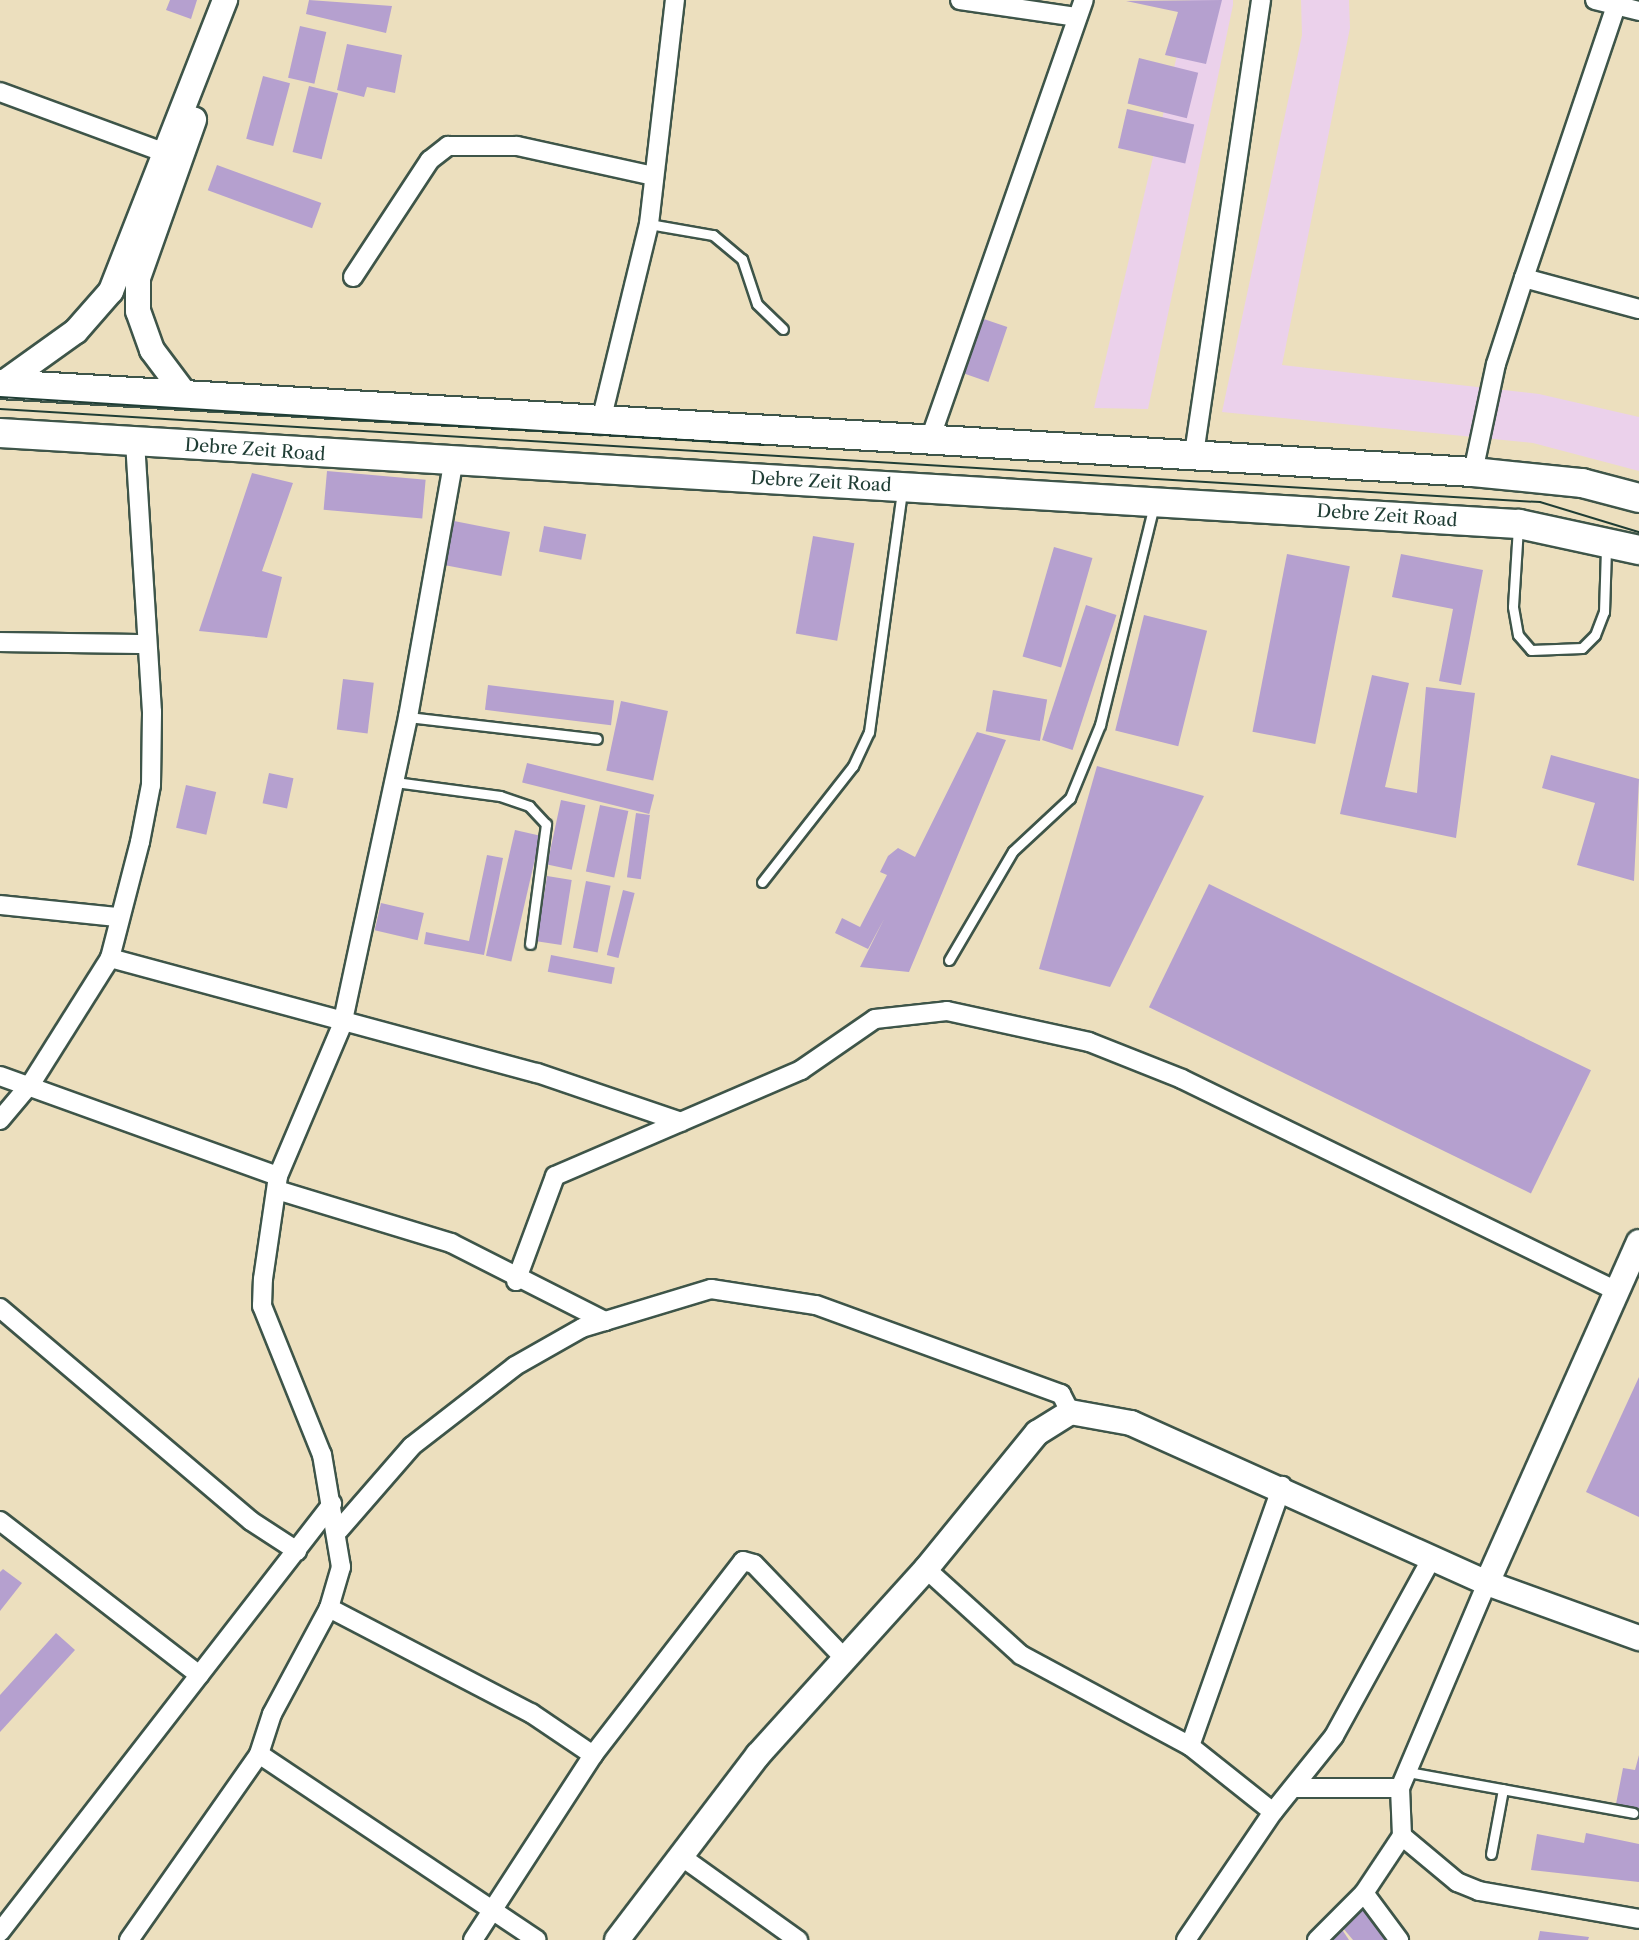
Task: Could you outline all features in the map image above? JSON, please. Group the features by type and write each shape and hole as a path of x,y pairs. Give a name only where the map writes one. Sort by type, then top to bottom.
{"main road":[{"path":"1,384 186,394 600,425 1194,454 1473,472 1582,483 1639,498"},
{"name":"Debre Zeit Road","path":"0,433 453,464 902,485 1519,524 1606,539 1639,550"}],"street":[{"path":"186,394 152,350 138,311 138,278 182,129 225,0"},
{"path":"1,384 76,331 111,291 163,152 182,129 242,0"},
{"path":"600,425 649,224 675,0"},
{"path":"960,0 1076,17"},
{"path":"929,442 1084,0"},
{"path":"1194,454 1261,0"},
{"path":"1595,0 1639,11"},
{"path":"1473,472 1496,364 1616,6"},
{"path":"0,92 163,152"},
{"path":"353,277 430,160 448,146 517,146 653,176"},
{"path":"1524,278 1639,309"},
{"path":"0,1120 32,1083 110,958 117,917 151,785 147,644 135,441"},
{"path":"137,1937 259,1754 272,1714 329,1608 341,1567 339,1530 322,1455 262,1306 277,1183 342,1026 408,718 453,464"},
{"path":"0,642 147,644"},
{"path":"0,905 117,917"},
{"path":"110,958 342,1026 537,1073 681,1122"},
{"path":"516,1281 555,1176 801,1070 875,1020 947,1011 1089,1042 1182,1079 1618,1291"},
{"path":"0,1076 32,1083 277,1183 424,1233 516,1281 605,1321"},
{"path":"1317,1940 1364,1893 1402,1836 1404,1780 1487,1583 1639,1242"},
{"path":"339,1530 412,1446 515,1366 605,1321 711,1289 768,1295 816,1305 1061,1394 1070,1412"},
{"path":"0,1308 251,1521 297,1551"},
{"path":"617,1940 758,1755 926,1569 1037,1433 1070,1412 1119,1419 1282,1486 1487,1583 1639,1638"},
{"path":"1190,1746 1282,1486"},
{"path":"0,1932 332,1504"},
{"path":"0,1521 199,1675"},
{"path":"1186,1940 1273,1812 1296,1788 1335,1735 1433,1556"},
{"path":"473,1940 497,1908 593,1755 743,1561 754,1564 845,1659"},
{"path":"926,1569 1021,1655 1190,1746 1273,1812"},
{"path":"329,1608 497,1694 593,1755"},
{"path":"259,1754 497,1908 537,1940"},
{"path":"1296,1788 1404,1780"},
{"path":"1402,1836 1479,1891 1639,1919"},
{"path":"682,1857 798,1940"},
{"path":"1364,1893 1399,1940"}],"lane":[{"path":"649,224 713,234 742,259 757,304 783,329"},
{"path":"762,883 853,766 869,732 902,485"},
{"path":"949,960 1013,851 1070,797 1101,725 1155,501"},
{"path":"1519,524 1513,607 1518,635 1531,650 1582,648 1595,635 1604,612 1606,539"},
{"path":"408,718 597,739"},
{"path":"395,782 500,796 529,806 546,824 530,944"},
{"path":"1404,1780 1503,1789 1633,1814"},
{"path":"1491,1854 1503,1789"}],"shaded area":[{"path":"1190,0 1233,0 1233,5 1148,409 1094,408"},
{"path":"1301,0 1349,0 1350,28 1282,365 1539,394 1639,417 1639,471 1533,443 1222,412 1302,35"}],"building":[{"path":"170,0 197,0 191,19 166,10"},
{"path":"309,0 392,6 386,33 306,14"},
{"path":"1222,0 1206,64 1165,55 1178,12 1126,1"},
{"path":"300,26 326,32 314,84 288,78"},
{"path":"347,44 402,55 395,93 367,87 364,97 337,90"},
{"path":"1139,58 1198,73 1187,118 1128,104"},
{"path":"263,76 290,83 273,146 246,139"},
{"path":"309,86 338,93 322,159 293,152"},
{"path":"1127,109 1194,125 1185,163 1118,148"},
{"path":"217,165 321,203 312,228 208,190"},
{"path":"978,317 1007,327 988,382 959,372"},
{"path":"327,471 426,480 422,518 324,510"},
{"path":"252,473 293,483 262,571 282,577 267,638 199,631"},
{"path":"454,521 510,532 501,576 445,565"},
{"path":"544,526 586,534 581,560 539,552"},
{"path":"813,536 854,543 837,641 796,633"},
{"path":"1054,547 1092,558 1061,668 1023,657"},
{"path":"1287,554 1350,566 1315,744 1252,732"},
{"path":"1401,554 1483,570 1461,685 1439,681 1453,609 1392,597"},
{"path":"1086,605 1116,615 1073,750 1042,740"},
{"path":"1144,615 1207,631 1178,746 1115,730"},
{"path":"1372,675 1409,683 1385,787 1417,793 1426,687 1475,693 1456,838 1340,814"},
{"path":"343,679 374,683 368,733 337,730"},
{"path":"488,685 614,700 611,725 485,710"},
{"path":"993,690 1047,700 1040,741 986,731"},
{"path":"621,701 668,711 653,780 606,770"},
{"path":"977,732 1006,740 909,972 860,967 884,919 868,949 835,933 842,918 860,927 887,875 880,872 888,856 898,848 915,857"},
{"path":"1551,755 1639,779 1634,881 1577,865 1595,803 1542,788"},
{"path":"527,763 654,795 649,814 522,782"},
{"path":"1097,766 1204,796 1110,987 1039,969"},
{"path":"269,773 293,778 287,809 263,803"},
{"path":"186,785 216,792 206,835 176,828"},
{"path":"561,800 585,805 572,870 547,865"},
{"path":"600,805 628,811 614,878 586,872"},
{"path":"636,813 650,815 641,879 627,877"},
{"path":"515,830 540,836 511,962 486,956"},
{"path":"487,855 503,858 484,955 424,944 426,932 469,941"},
{"path":"547,876 572,880 561,945 537,941"},
{"path":"586,881 611,886 598,953 573,948"},
{"path":"1209,884 1591,1070 1531,1193 1149,1007"},
{"path":"623,890 635,893 618,958 607,955"},
{"path":"381,903 424,913 418,940 375,930"},
{"path":"551,955 615,967 612,984 548,972"},
{"path":"1639,1377 1639,1517 1586,1492"},
{"path":"3,1569 22,1583 0,1611 0,1572"},
{"path":"56,1633 75,1650 0,1732 0,1695"},
{"path":"1639,1755 1639,1808 1616,1804 1623,1768 1635,1770"},
{"path":"1586,1833 1639,1844 1639,1882 1531,1870 1537,1834 1584,1843"},
{"path":"1362,1900 1395,1940 1353,1940 1337,1921"},
{"path":"1339,1925 1349,1940 1326,1940"},
{"path":"1540,1931 1589,1937 1588,1940 1538,1940"}],"tram line":[{"path":"0,397 763,445"},
{"path":"0,409 1540,502 1639,532"}]}
